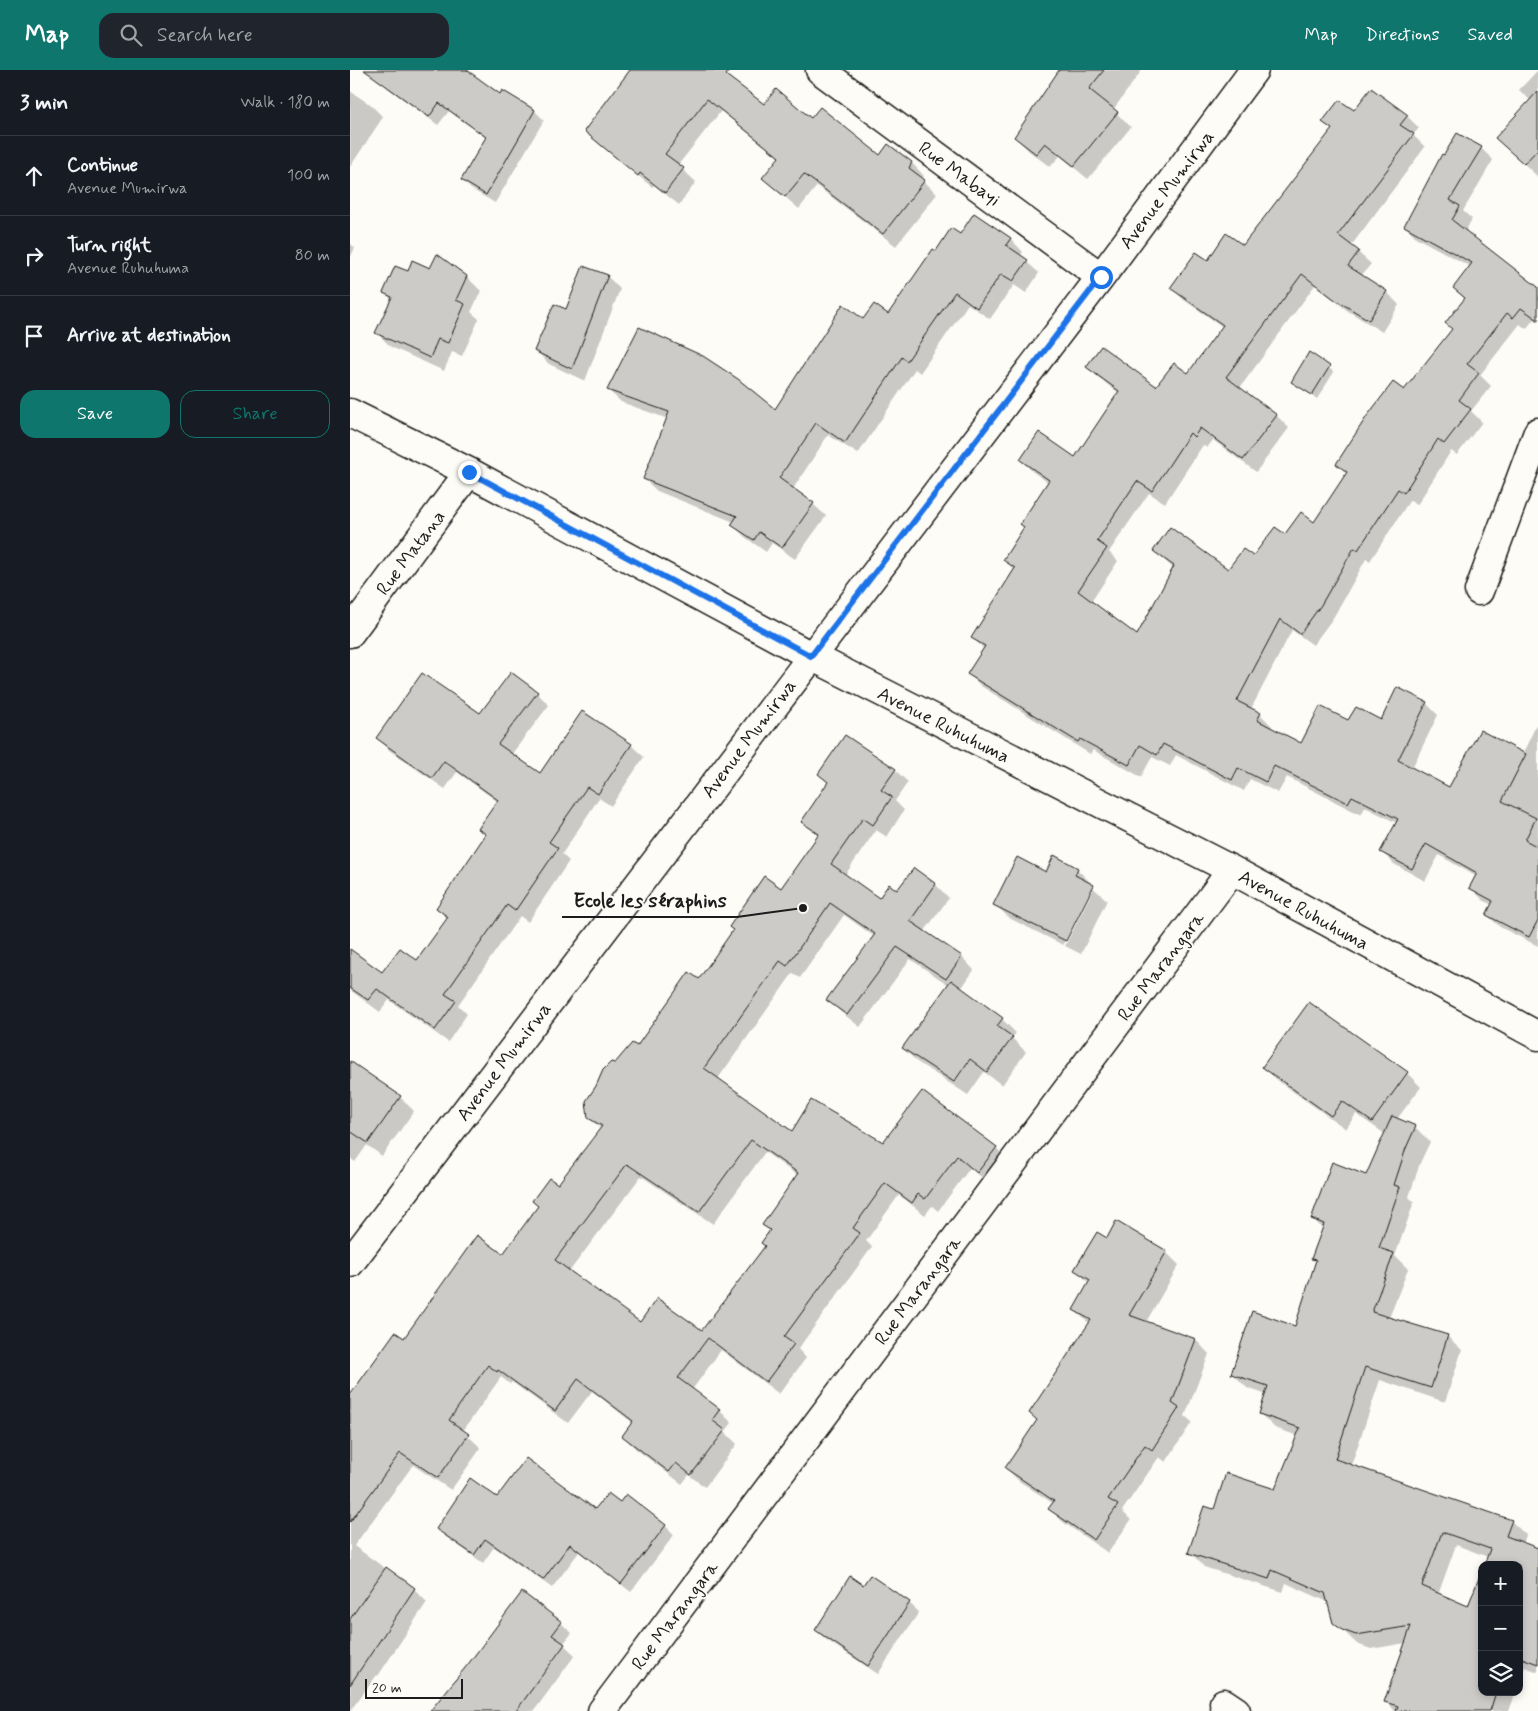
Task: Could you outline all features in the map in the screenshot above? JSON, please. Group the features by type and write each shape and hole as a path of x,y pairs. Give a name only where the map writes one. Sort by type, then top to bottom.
{"street":[{"name":"Rue Mabayi","path":"820,70 1101,277"},
{"name":"Avenue Mumirwa","path":"350,1263 1101,277 1254,70"},
{"name":"Avenue Ruhuhuma","path":"350,413 469,472 811,656 1232,870 1538,1036"},
{"path":"1478,591 1538,432"},
{"name":"Rue Matana","path":"350,633 469,472"},
{"name":"Rue Marangara","path":"602,1711 1232,870"}],"building":[{"path":"364,70 467,70 500,94 502,90 535,110 486,195 461,180 486,137 439,103 429,117"},
{"path":"630,70 730,70 726,75 764,104 776,89 811,118 820,107 880,155 888,144 912,162 909,168 925,180 883,234 804,174 785,197 762,178 779,157 707,99 665,154 684,168 665,193 640,173 638,176 584,131"},
{"path":"1059,70 1104,70 1089,89 1118,112 1074,166 1045,143 1036,154 1014,137"},
{"path":"1371,88 1408,115 1400,125 1414,134 1338,235 1359,251 1348,266 1387,291 1369,320 1334,299 1302,274 1226,377 1277,415 1243,460 1200,428 1194,437 1190,433 1152,491 1137,481 1097,541 1107,548 1078,591 1137,635 1174,566 1153,551 1170,527 1228,569 1243,549 1253,556 1275,527 1285,534 1301,512 1314,522 1347,472 1336,464 1367,416 1393,382 1404,390 1452,329 1445,323 1465,298 1453,288 1472,263 1404,226 1442,154 1444,155 1457,133 1482,147 1450,200 1460,206 1452,220 1538,287 1538,320 1521,308 1513,318 1507,313 1467,364 1479,373 1459,400 1471,409 1444,444 1438,439 1404,493 1398,489 1358,550 1354,548 1321,605 1300,634 1280,619 1237,701 1261,713 1257,720 1301,743 1320,706 1348,720 1356,707 1381,720 1397,687 1427,702 1398,760 1449,787 1480,730 1526,754 1502,801 1536,818 1525,840 1538,847 1538,920 1529,937 1486,915 1493,901 1469,888 1477,873 1426,844 1412,869 1380,852 1398,819 1352,796 1348,803 1274,766 1266,782 1238,768 1232,780 1163,744 1157,755 1140,745 1129,765 1080,739 1078,742 967,674 985,646 971,638 1015,568 1003,560 1024,527 1020,524 1049,480 1020,460 1039,432 1075,457 1119,391 1086,367 1101,346 1156,386 1174,363 1188,373 1223,325 1170,288 1196,252 1208,260 1226,233 1243,245 1332,129 1322,122 1339,100 1354,110"},
{"path":"1538,91 1538,149 1524,164 1495,138"},
{"path":"974,213 1011,238 1006,245 1028,260 1013,281 1001,274 977,308 955,292 907,361 902,357 845,443 816,423 779,478 814,503 782,548 759,532 754,540 731,525 737,516 643,479 669,412 607,390 639,327 703,356 738,379 775,409 843,304 863,319 874,304 888,314 933,249 936,251 951,228 960,234"},
{"path":"437,254 467,276 456,300 465,304 448,343 438,339 430,358 375,333 392,297 383,293 395,266 408,271 412,260 430,268"},
{"path":"583,266 608,275 572,369 534,351 554,304 566,309"},
{"path":"1309,352 1330,366 1312,395 1291,382"},
{"path":"511,672 538,692 498,744 540,773 582,711 632,744 598,794 587,787 549,842 558,848 515,911 507,905 445,994 456,1001 435,1030 377,989 368,1000 350,988 350,949 382,972 400,948 417,960 448,917 436,908 486,834 478,829 498,800 444,761 432,778 376,738 422,673 480,713"},
{"path":"845,735 896,769 881,790 892,797 873,825 863,818 831,864 879,898 889,884 897,890 914,868 936,884 910,921 962,956 946,979 897,947 847,1015 826,1000 875,934 830,903 787,966 780,961 704,1068 792,1131 811,1100 883,1142 922,1091 997,1147 977,1173 957,1156 925,1199 918,1194 912,1203 885,1183 853,1228 860,1233 784,1337 794,1344 766,1382 708,1338 678,1378 720,1409 712,1420 725,1430 691,1475 676,1463 669,1472 622,1436 633,1421 578,1379 555,1411 498,1370 497,1372 488,1365 449,1420 469,1434 438,1478 400,1453 350,1522 350,1395 395,1332 404,1338 477,1235 503,1254 538,1206 532,1201 549,1178 558,1184 602,1126 588,1118 586,1101 596,1086 603,1070 611,1062 615,1063 632,1043 637,1046 689,972 699,979 733,930 729,927 764,876 781,888 819,834 801,822 828,782 818,774","holes":["751,1140 798,1173 762,1225 770,1230 761,1243 765,1246 702,1330 657,1298 640,1322 555,1260 627,1164 699,1212"]},
{"path":"1054,855 1078,868 1075,875 1094,885 1066,941 993,905 1017,857 1046,872"},
{"path":"951,980 1003,1018 997,1026 1013,1037 987,1072 970,1059 954,1082 902,1048"},
{"path":"1309,1002 1408,1072 1372,1122 1342,1101 1331,1116 1262,1067"},
{"path":"350,1061 401,1096 368,1143 350,1131"},
{"path":"1392,1116 1416,1126 1406,1148 1394,1185 1400,1187 1379,1248 1394,1253 1372,1312 1448,1335 1431,1388 1365,1367 1335,1459 1512,1520 1506,1536 1538,1548 1538,1664 1523,1658 1523,1561 1486,1561 1490,1549 1442,1532 1422,1586 1468,1606 1478,1580 1478,1696 1495,1696 1490,1711 1396,1711 1398,1706 1384,1702 1411,1626 1356,1635 1342,1630 1333,1623 1325,1593 1272,1570 1269,1579 1188,1553 1204,1506 1214,1509 1226,1473 1275,1489 1300,1428 1259,1414 1268,1386 1231,1374 1252,1311 1295,1326 1316,1260 1311,1259 1324,1224 1311,1219 1332,1162 1366,1175"},
{"path":"1116,1221 1167,1251 1129,1315 1196,1339 1172,1403 1179,1408 1152,1450 1145,1445 1108,1499 1118,1505 1094,1540 1048,1509 1054,1501 1005,1468 1037,1420 1029,1413 1091,1320 1073,1310 1090,1280 1074,1270 1097,1232 1107,1238"},
{"path":"526,1458 595,1509 608,1493 620,1502 626,1494 666,1525 621,1584 570,1544 543,1580 485,1539 474,1555 436,1529 470,1478 497,1497"},
{"path":"386,1567 415,1588 350,1685 350,1619"},
{"path":"870,1575 910,1602 868,1666 815,1630 850,1576 863,1585"},
{"path":"522,1592 562,1622 552,1635 565,1644 516,1711 430,1711 469,1663"}],"place":[{"name":"Ecole les séraphins","path":"803,908"}],"route":[{"path":"469,472 811,656 1101,277"}]}
